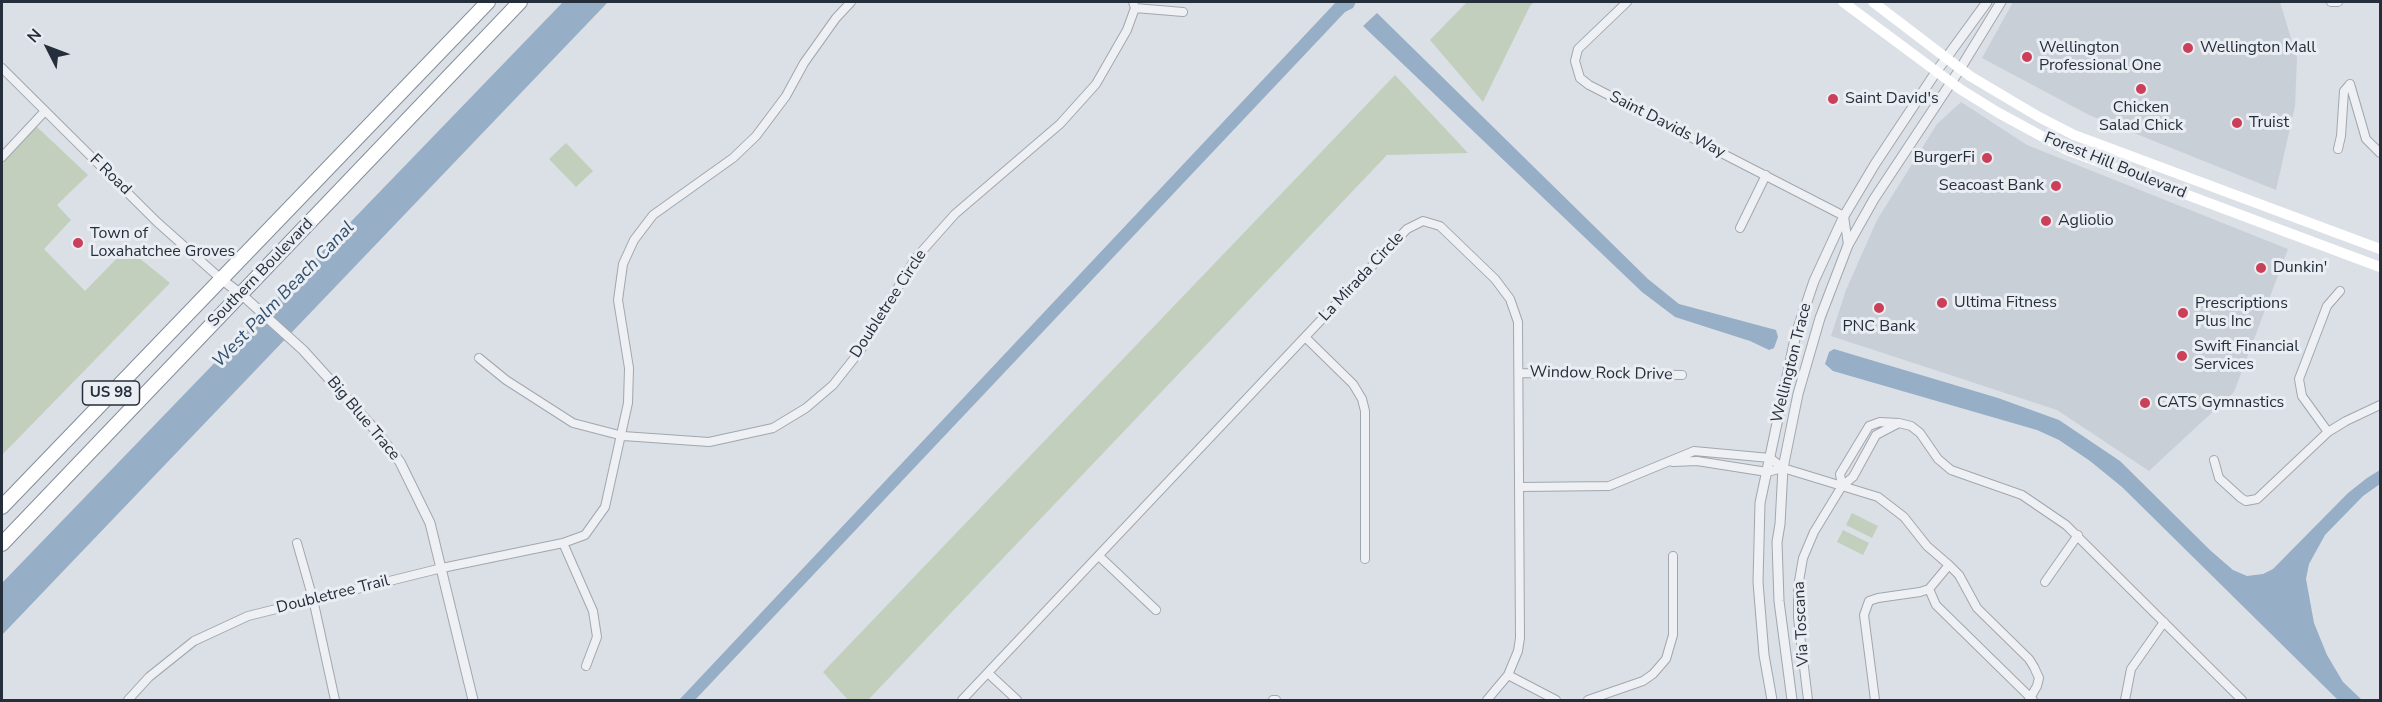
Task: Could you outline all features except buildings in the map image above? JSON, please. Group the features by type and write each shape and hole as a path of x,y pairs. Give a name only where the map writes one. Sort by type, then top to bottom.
{"highway":[{"name":"Southern Boulevard","path":"2,507 488,2"},
{"name":"Southern Boulevard","path":"2,544 520,2"}],"main road":[{"name":"Forest Hill Boulevard","path":"1843,2 1951,83 1997,112 2067,150 2380,267"},
{"name":"Forest Hill Boulevard","path":"1873,2 1960,69 2004,97 2074,135 2380,249"}],"street":[{"path":"586,666 597,637 592,611 563,543 585,535 605,507 623,436 628,403 629,368 618,300 623,264 634,240 653,215 733,158 756,136 786,96 804,63 836,18 851,2"},
{"name":"Saint Davids Way","path":"1627,2 1578,49 1575,61 1580,78 1589,85 1844,216"},
{"name":"Wellington Trace","path":"1772,700 1764,655 1758,582 1760,503 1796,334 1814,281 1844,216 1875,164 1936,72 1987,2"},
{"name":"Wellington Trace","path":"1792,700 1778,582 1777,542 1783,468 1798,394 1820,318 1848,245 1874,199 1951,83 2001,2"},
{"path":"2331,2 2338,2"},
{"path":"1134,5 1183,12"},
{"name":"Doubletree Circle","path":"479,358 506,380 573,423 623,436 709,442 773,428 806,408 833,385 860,351 915,259 955,214 1060,124 1096,84 1123,37 1134,5"},
{"name":"F Road","path":"2,68 157,222 221,279"},
{"path":"2338,149 2344,91 2350,84 2366,139 2380,153"},
{"path":"2,157 45,111"},
{"path":"1740,228 1766,175"},
{"path":"1844,216 1848,245"},
{"name":"La Mirada Circle","path":"962,700 1407,229 1417,223 1429,222 1440,226 1495,279 1510,299 1518,322 1521,631 1518,651 1508,675 1487,700"},
{"name":"Big Blue Trace","path":"221,279 303,350 377,432 399,462 430,523 473,700"},
{"path":"2328,432 2302,396 2299,379 2327,306 2340,291"},
{"path":"1305,338 1350,380 1362,399 1365,411 1365,559"},
{"name":"Window Rock Drive","path":"1520,373 1682,375"},
{"path":"2214,460 2219,478 2241,498 2251,501 2262,496 2328,432 2380,405"},
{"path":"1842,486 1840,474 1869,426 1880,422 1911,426 1920,433 1938,459 1952,470 2022,495 2048,511 2078,535 2242,700"},
{"path":"1842,486 1853,477 1876,435 1899,423"},
{"path":"1520,488 1609,486 1694,451 1770,458 1783,468 1872,494 1889,504 1904,517 1927,546 1959,575 1977,608 2029,659 2038,678 2031,700 1936,605 1929,589"},
{"path":"1668,462 1697,461 1767,472 1783,468"},
{"name":"Via Toscana","path":"1808,700 1798,618 1797,593 1800,570 1809,542 1842,486"},
{"path":"2045,582 2078,535"},
{"path":"297,543 313,599 335,700"},
{"name":"Doubletree Trail","path":"128,700 148,677 194,641 248,616 442,568 563,543"},
{"path":"1099,556 1156,610"},
{"path":"1588,700 1643,681 1653,674 1666,659 1673,635 1673,556"},
{"path":"1875,700 1864,615 1869,601 1878,597 1929,589 1949,565"},
{"path":"2124,700 2131,669 2164,622"},
{"path":"988,673 1017,700"},
{"path":"1508,675 1556,700"}],"shaded area":[{"path":"2013,2 2280,2 2297,58 2295,106 2276,190 2089,115 1982,58"},
{"path":"1961,102 2027,145 2288,249 2234,392 2149,471 2057,410 1831,336 1846,290 1877,220 1937,124"}],"green space":[{"path":"1467,2 1534,2 1483,102 1430,40"},
{"path":"1395,75 1468,153 1387,155 868,700 848,700 823,672"},
{"path":"36,126 88,175 57,205 71,220 44,249 85,291 127,248 170,283 2,455 2,162"},
{"path":"566,143 593,171 576,187 549,159"},
{"path":"1852,513 1878,526 1872,538 1846,525"},
{"path":"1843,530 1869,543 1863,555 1837,542"}],"water":[{"name":"West Palm Beach Canal","path":"563,2 608,2 2,635 2,583"},
{"path":"1336,2 1356,2 1353,8 1345,12 695,700 679,700"},
{"path":"1377,13 1648,279 1679,304 1776,330 1778,337 1774,348 1769,350 1750,341 1675,317 1642,292 1363,26"},
{"path":"1834,349 1998,398 2059,420 2120,461 2211,551 2233,570 2247,576 2263,574 2273,569 2348,493 2380,470 2380,484 2363,496 2325,535 2309,564 2306,579 2314,623 2327,655 2343,682 2362,700 2338,700 2122,487 2059,440 2037,430 1833,371 1825,364 1829,352"}],"place":[{"name":"Wellington Mall","path":"2188,48"},
{"name":"Wellington Professional One","path":"2027,57"},
{"name":"Chicken Salad Chick","path":"2141,89"},
{"name":"Saint David's","path":"1833,99"},
{"name":"Truist","path":"2237,123"},
{"name":"BurgerFi","path":"1987,158"},
{"name":"Seacoast Bank","path":"2056,186"},
{"name":"Agliolio","path":"2046,221"},
{"name":"Town of Loxahatchee Groves","path":"78,243"},
{"name":"Dunkin'","path":"2261,268"},
{"name":"Ultima Fitness","path":"1942,303"},
{"name":"PNC Bank","path":"1879,308"},
{"name":"Prescriptions Plus Inc","path":"2183,313"},
{"name":"Swift Financial Services","path":"2182,356"},
{"name":"CATS Gymnastics","path":"2145,403"}]}
